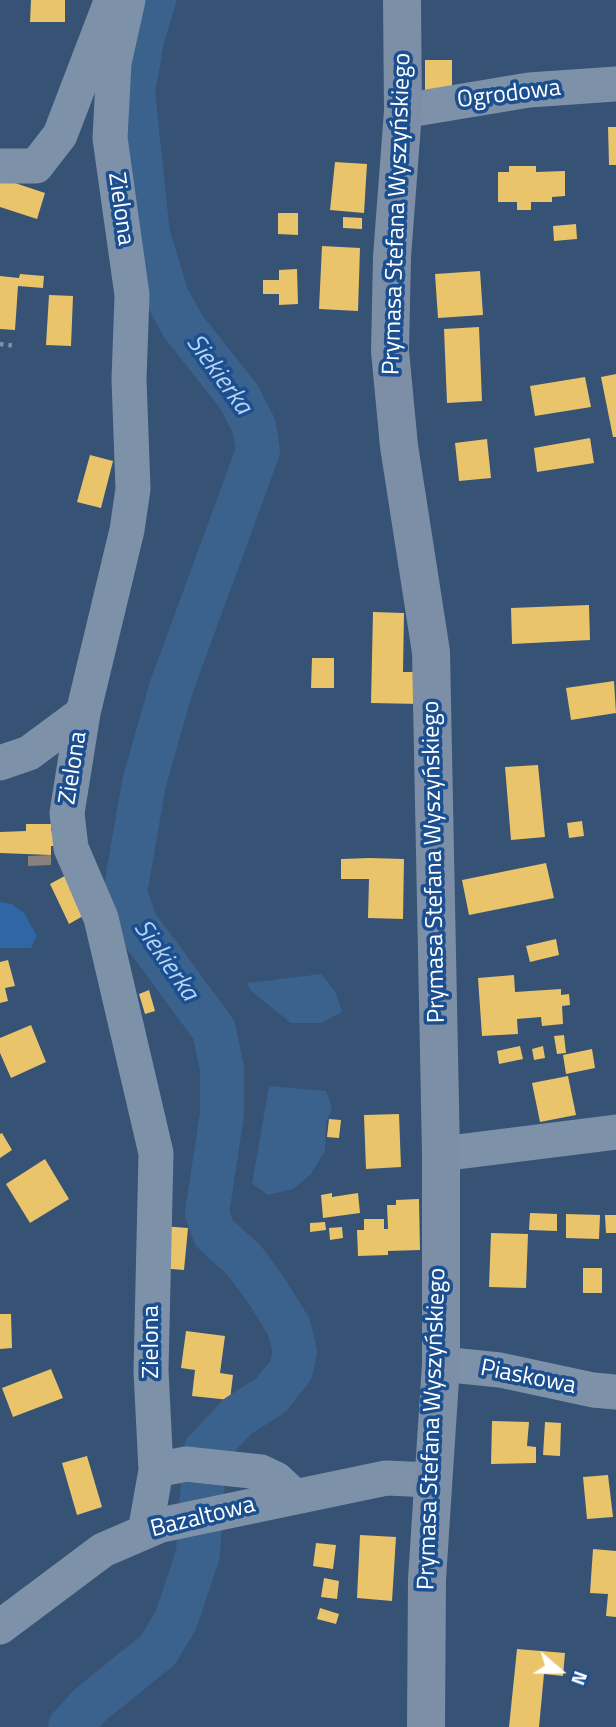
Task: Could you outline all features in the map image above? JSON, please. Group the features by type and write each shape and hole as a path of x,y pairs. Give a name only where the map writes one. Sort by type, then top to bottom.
{"main road":[{"name":"Prymasa Stefana Wyszyńskiego","path":"402,0 403,111 392,257 390,351 399,446 431,652 441,1154 441,1364 427,1579 426,1727"}],"street":[{"path":"0,166 36,166 60,135 112,0"},
{"name":"Zielona","path":"128,0 114,63 110,138 132,296 129,379 133,489 127,530 83,713 67,813 68,832 75,859 101,918 156,1153 151,1371 171,1467 153,1528"},
{"name":"Ogrodowa","path":"403,111 529,90 616,84"},
{"path":"0,763 29,753 83,713"},
{"path":"441,1154 616,1132"},
{"name":"Piaskowa","path":"441,1364 500,1370 593,1390 616,1392"},
{"path":"171,1467 233,1468 261,1472 276,1479 295,1497"},
{"name":"Bazaltowa","path":"0,1627 103,1550 153,1528 386,1478 433,1480"}],"path":[{"path":"0,344 16,346"}],"shaded area":[{"path":"0,902 12,904 24,913 37,936 31,948 0,948"},
{"path":"321,974 335,991 342,1012 322,1023 291,1023 251,991 247,983"},
{"path":"269,1086 326,1091 332,1107 326,1123 325,1151 311,1174 293,1189 268,1195 252,1184"}],"building: Mieszkania":[{"path":"31,0 65,0 65,22 30,22"},
{"path":"425,60 452,60 452,95 425,96"},
{"path":"608,127 616,127 616,165 609,165"},
{"path":"335,162 367,164 364,213 330,210"},
{"path":"509,166 536,166 536,172 565,171 565,196 552,197 552,202 531,202 531,210 517,210 517,202 498,202 498,172 509,172"},
{"path":"0,178 45,193 37,219 0,207"},
{"path":"278,213 298,213 298,235 278,234"},
{"path":"343,217 362,218 362,229 343,228"},
{"path":"576,224 577,239 554,241 553,226"},
{"path":"322,246 360,248 358,311 319,309"},
{"path":"297,269 298,304 279,305 279,294 263,294 263,280 279,280 279,270"},
{"path":"480,271 483,315 438,318 435,274"},
{"path":"20,274 44,276 43,288 18,286 15,330 0,329 0,276 19,278"},
{"path":"49,295 73,296 71,346 46,345"},
{"path":"479,327 482,401 447,403 444,329"},
{"path":"616,374 616,437 613,437 601,377"},
{"path":"585,377 591,407 535,416 530,386"},
{"path":"590,438 594,463 537,472 534,448"},
{"path":"487,439 491,478 459,481 455,443"},
{"path":"90,455 113,461 101,508 77,502"},
{"path":"589,605 590,640 512,644 511,608"},
{"path":"373,612 404,613 403,672 420,672 420,704 371,703"},
{"path":"312,658 334,658 334,688 311,688"},
{"path":"614,681 616,713 571,720 566,688"},
{"path":"538,765 545,837 511,840 505,767"},
{"path":"582,821 584,836 569,838 567,823"},
{"path":"26,824 51,824 51,831 56,831 56,846 51,846 51,855 0,853 0,832 26,831"},
{"path":"341,859 404,859 403,919 368,918 369,879 341,879"},
{"path":"546,863 554,898 469,915 462,880"},
{"path":"70,873 90,912 69,924 50,884"},
{"path":"556,939 559,955 530,962 526,946"},
{"path":"8,960 15,986 5,988 8,1001 0,1003 0,962"},
{"path":"514,975 515,992 561,989 561,995 569,994 570,1005 562,1006 563,1024 542,1026 541,1017 517,1019 518,1034 482,1036 478,978"},
{"path":"149,990 155,1011 145,1014 139,994"},
{"path":"31,1025 46,1062 11,1078 0,1053 0,1038"},
{"path":"564,1035 566,1053 557,1054 554,1036"},
{"path":"520,1046 523,1059 499,1064 497,1051"},
{"path":"543,1046 545,1058 534,1060 532,1049"},
{"path":"592,1049 595,1068 566,1074 563,1055"},
{"path":"568,1076 576,1115 540,1122 532,1083"},
{"path":"399,1114 401,1167 366,1169 364,1115"},
{"path":"329,1119 341,1120 339,1138 327,1137"},
{"path":"2,1133 12,1150 0,1158 0,1134"},
{"path":"45,1159 69,1199 30,1223 6,1184"},
{"path":"332,1193 332,1197 358,1193 360,1213 323,1218 321,1195"},
{"path":"419,1199 420,1250 358,1256 357,1230 364,1230 364,1219 384,1219 384,1229 388,1229 387,1205 396,1205 396,1200"},
{"path":"530,1213 557,1214 557,1231 529,1230"},
{"path":"566,1214 600,1215 599,1239 566,1238"},
{"path":"605,1215 616,1215 616,1233 606,1233"},
{"path":"325,1222 326,1230 310,1232 310,1223"},
{"path":"162,1226 188,1228 184,1270 159,1268"},
{"path":"342,1227 343,1238 330,1240 329,1228"},
{"path":"491,1233 528,1234 526,1288 489,1287"},
{"path":"583,1268 602,1268 602,1293 583,1293"},
{"path":"0,1314 11,1314 12,1348 0,1349"},
{"path":"186,1331 225,1336 220,1373 233,1375 230,1400 192,1396 195,1370 181,1368"},
{"path":"51,1369 63,1398 13,1417 2,1388"},
{"path":"492,1421 529,1422 527,1446 536,1447 536,1463 491,1464"},
{"path":"545,1422 561,1423 560,1456 543,1455"},
{"path":"87,1456 102,1507 77,1515 62,1463"},
{"path":"608,1475 613,1517 587,1519 583,1477"},
{"path":"360,1535 396,1537 392,1601 357,1598"},
{"path":"316,1543 336,1545 333,1569 313,1566"},
{"path":"593,1549 616,1551 616,1617 606,1616 608,1594 590,1593"},
{"path":"324,1578 339,1581 337,1599 321,1597"},
{"path":"320,1608 339,1614 336,1624 317,1619"},
{"path":"517,1649 565,1653 563,1676 544,1674 539,1727 509,1727"}],"building: Przemysł":[{"path":"51,855 51,865 28,866 28,856"}],"waterway":[{"name":"Siekierka","path":"70,1727 90,1705 158,1650 176,1620 198,1554 205,1451 238,1416 270,1396 291,1370 295,1352 289,1327 268,1293 244,1260 214,1233 207,1213 222,1114 222,1069 214,1030 136,924 125,893 144,783 171,688 258,451 254,426 239,397 183,326 167,297 148,234 133,92 142,40 154,0"}]}
